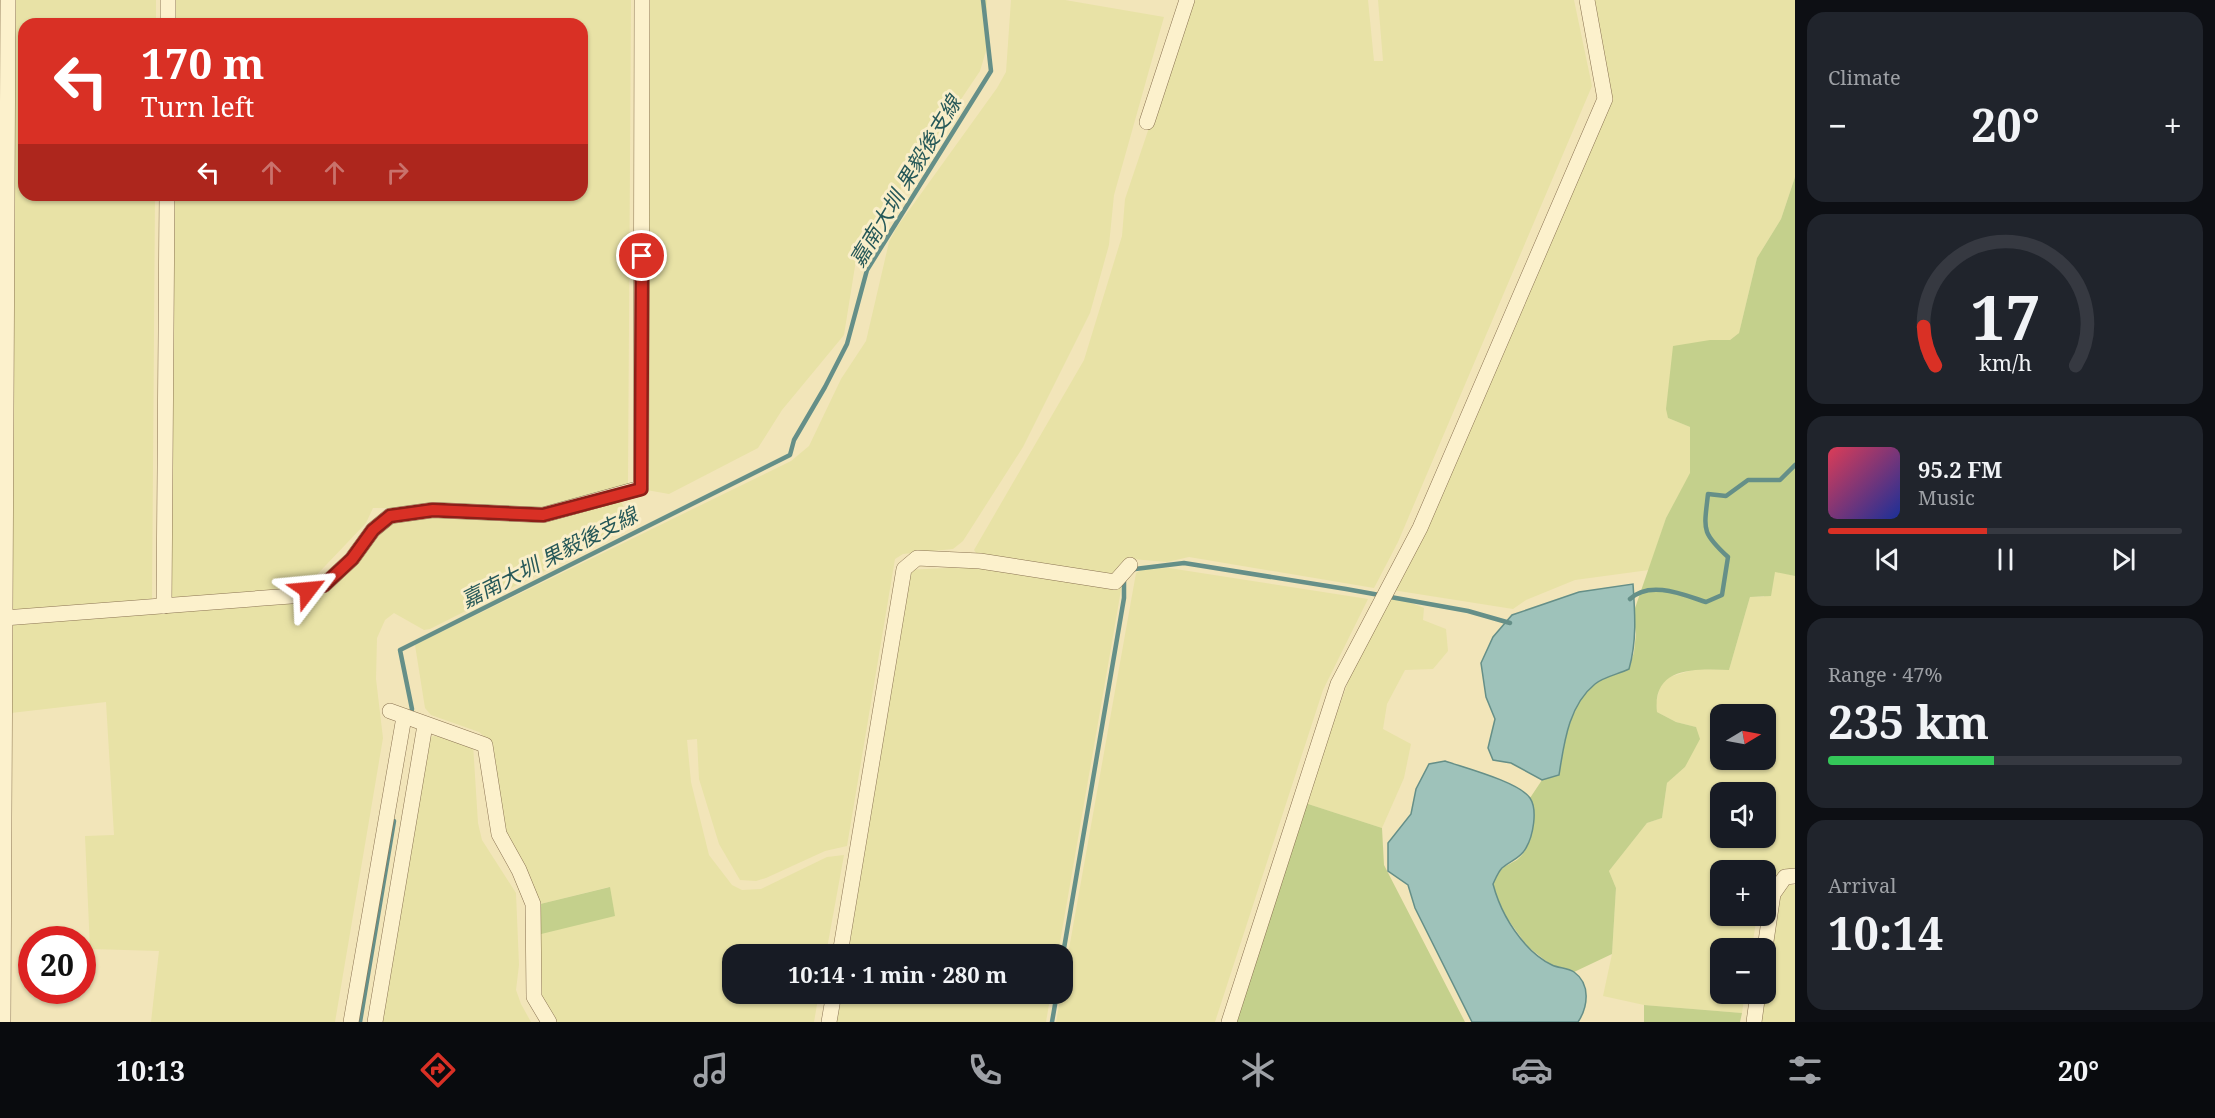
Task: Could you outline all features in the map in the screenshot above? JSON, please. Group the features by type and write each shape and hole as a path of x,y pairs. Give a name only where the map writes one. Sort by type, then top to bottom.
{"street":[{"path":"3,1022 3,561 8,0"},
{"path":"168,0 168,18"},
{"path":"4,618 291,596 324,585 352,559 373,530 390,516 433,510 543,515 641,489 642,0"},
{"path":"1148,122 1187,0"},
{"path":"1229,1022 1338,684 1420,528 1605,99 1587,0"},
{"path":"164,606 167,201"},
{"path":"842,944 904,569 917,558 980,561 1115,582 1130,565"},
{"path":"351,1022 397,714 485,745 499,834 519,870 533,904 534,997 549,1022"},
{"path":"375,1022 425,725"},
{"path":"1766,938 1773,894 1785,877 1795,876"},
{"path":"829,1022 832,1004"},
{"path":"1754,1022 1756,1004"}],"shaded area":[{"path":"10,0 156,0 156,18 18,18 18,201 155,201 152,603 11,614"},
{"path":"167,0 631,0 628,483 620,490 544,509 373,508 366,523 307,585 285,597 163,601 166,201 588,201 588,18 167,18"},
{"path":"641,0 987,0 986,51 980,71 866,241 856,260 844,335 782,410 758,448 669,494 641,489"},
{"path":"1011,0 1065,0 1164,17 1114,195 1109,245 1090,313 1023,447 963,541 953,549 903,554 895,559 847,846 825,851 766,878 756,881 740,880 719,844 699,779 697,739 687,740 691,782 709,855 732,885 742,890 761,889 827,857 844,855 828,944 722,944 722,1004 817,1004 814,1022 551,1022 536,997 533,936 609,887 532,906 503,843 488,740 479,732 431,715 425,708 415,645 791,461 809,446 841,379 866,341 889,242 897,227 997,88 1006,72"},
{"path":"1192,0 1368,0 1374,61 1383,61 1378,0 1574,0 1592,86 1398,542 1374,588 1189,557 1167,562 1132,559 1125,567 1060,944 841,944 906,570 966,567 980,558 974,550 1084,360 1122,236 1125,199"},
{"path":"1585,0 1795,0 1795,177 1781,219 1757,258 1739,333 1730,340 1710,340 1668,418 1690,427 1690,474 1666,518 1649,570 1575,580 1526,600 1513,609 1386,589 1601,95"},
{"path":"620,498 631,527 430,629 424,630 394,613 385,620 377,638 376,679 383,738 335,1022 151,1022 159,951 96,949 96,926 89,926 85,836 114,835 106,702 11,713 11,625 286,604 297,600 399,516 535,519"},
{"path":"1169,568 1368,599 1323,690 1215,1022 1056,1022 1059,1004 1073,1004 1073,944 1070,944 1136,573 1143,569"},
{"path":"1775,571 1795,576 1795,875 1776,875 1776,860 1710,860 1710,926 1755,926 1754,938 1710,938 1710,1004 1743,1004 1742,1013 1644,1005 1603,996 1612,954 1616,888 1609,871 1647,823 1662,818 1667,783 1685,767 1696,727 1676,722 1657,712 1656,703 1660,687 1666,678 1696,669 1729,670 1750,597 1764,597"},
{"path":"1387,593 1424,608 1423,620 1446,629 1448,651 1433,669 1405,670 1387,704 1383,729 1411,744 1404,778 1382,828 1305,803 1349,679"},
{"path":"435,736 473,744 478,823 482,840 516,893 519,965 516,990 531,1022 376,1022 429,737"},
{"path":"1795,885 1795,1022 1751,1022 1754,1004 1776,1004 1776,938 1768,938 1771,926 1776,926 1776,902 1779,888"},
{"path":"831,1004 1049,1004 1046,1022 828,1022"}],"green space":[{"path":"1795,177 1795,576 1775,572 1771,596 1750,597 1729,670 1679,673 1669,678 1662,686 1657,697 1657,712 1676,722 1696,727 1700,739 1685,767 1667,783 1662,818 1647,823 1609,871 1616,888 1612,954 1574,972 1551,965 1527,946 1499,907 1493,884 1501,870 1516,861 1528,845 1533,821 1530,798 1542,780 1559,775 1569,726 1579,703 1595,684 1629,669 1636,634 1633,614 1666,518 1690,473 1690,427 1668,418 1666,409 1673,346 1710,340 1730,340 1739,333 1757,258 1781,219"},
{"path":"1305,803 1382,828 1384,865 1465,1022 1227,1022"},
{"path":"610,887 615,916 533,936 532,906"},
{"path":"1644,1005 1742,1013 1740,1022 1644,1022"}],"water":[{"path":"1633,584 1635,616 1629,669 1595,684 1579,703 1569,726 1559,775 1542,780 1511,763 1493,760 1488,748 1495,719 1486,697 1481,663 1493,637 1512,615 1579,592"},
{"path":"1445,761 1504,781 1515,786 1530,798 1534,816 1529,843 1521,855 1505,865 1493,884 1506,916 1526,945 1554,966 1574,972 1583,983 1586,1003 1578,1022 1472,1022 1415,908 1408,885 1388,871 1388,843 1411,814 1416,789 1429,764"}],"waterway":[{"name":"嘉南大圳 果毅後支線","path":"411,715 412,709 400,650 790,455 794,440 847,344 867,270 991,71 983,0"},
{"path":"1630,599 1647,590 1678,593 1706,602 1722,595 1728,557 1713,542 1706,530 1708,494 1726,496 1748,480 1780,480 1795,465"},
{"path":"1132,571 1184,563 1468,611 1510,623"},
{"path":"1065,944 1124,598 1124,578"},
{"name":"嘉南大圳 果毅後支線","path":"360,1022 394,821"},
{"path":"1052,1022 1055,1004"}],"route":[{"path":"308,590 324,585 352,559 373,530 390,516 433,510 543,515 641,489 642,256"}]}
